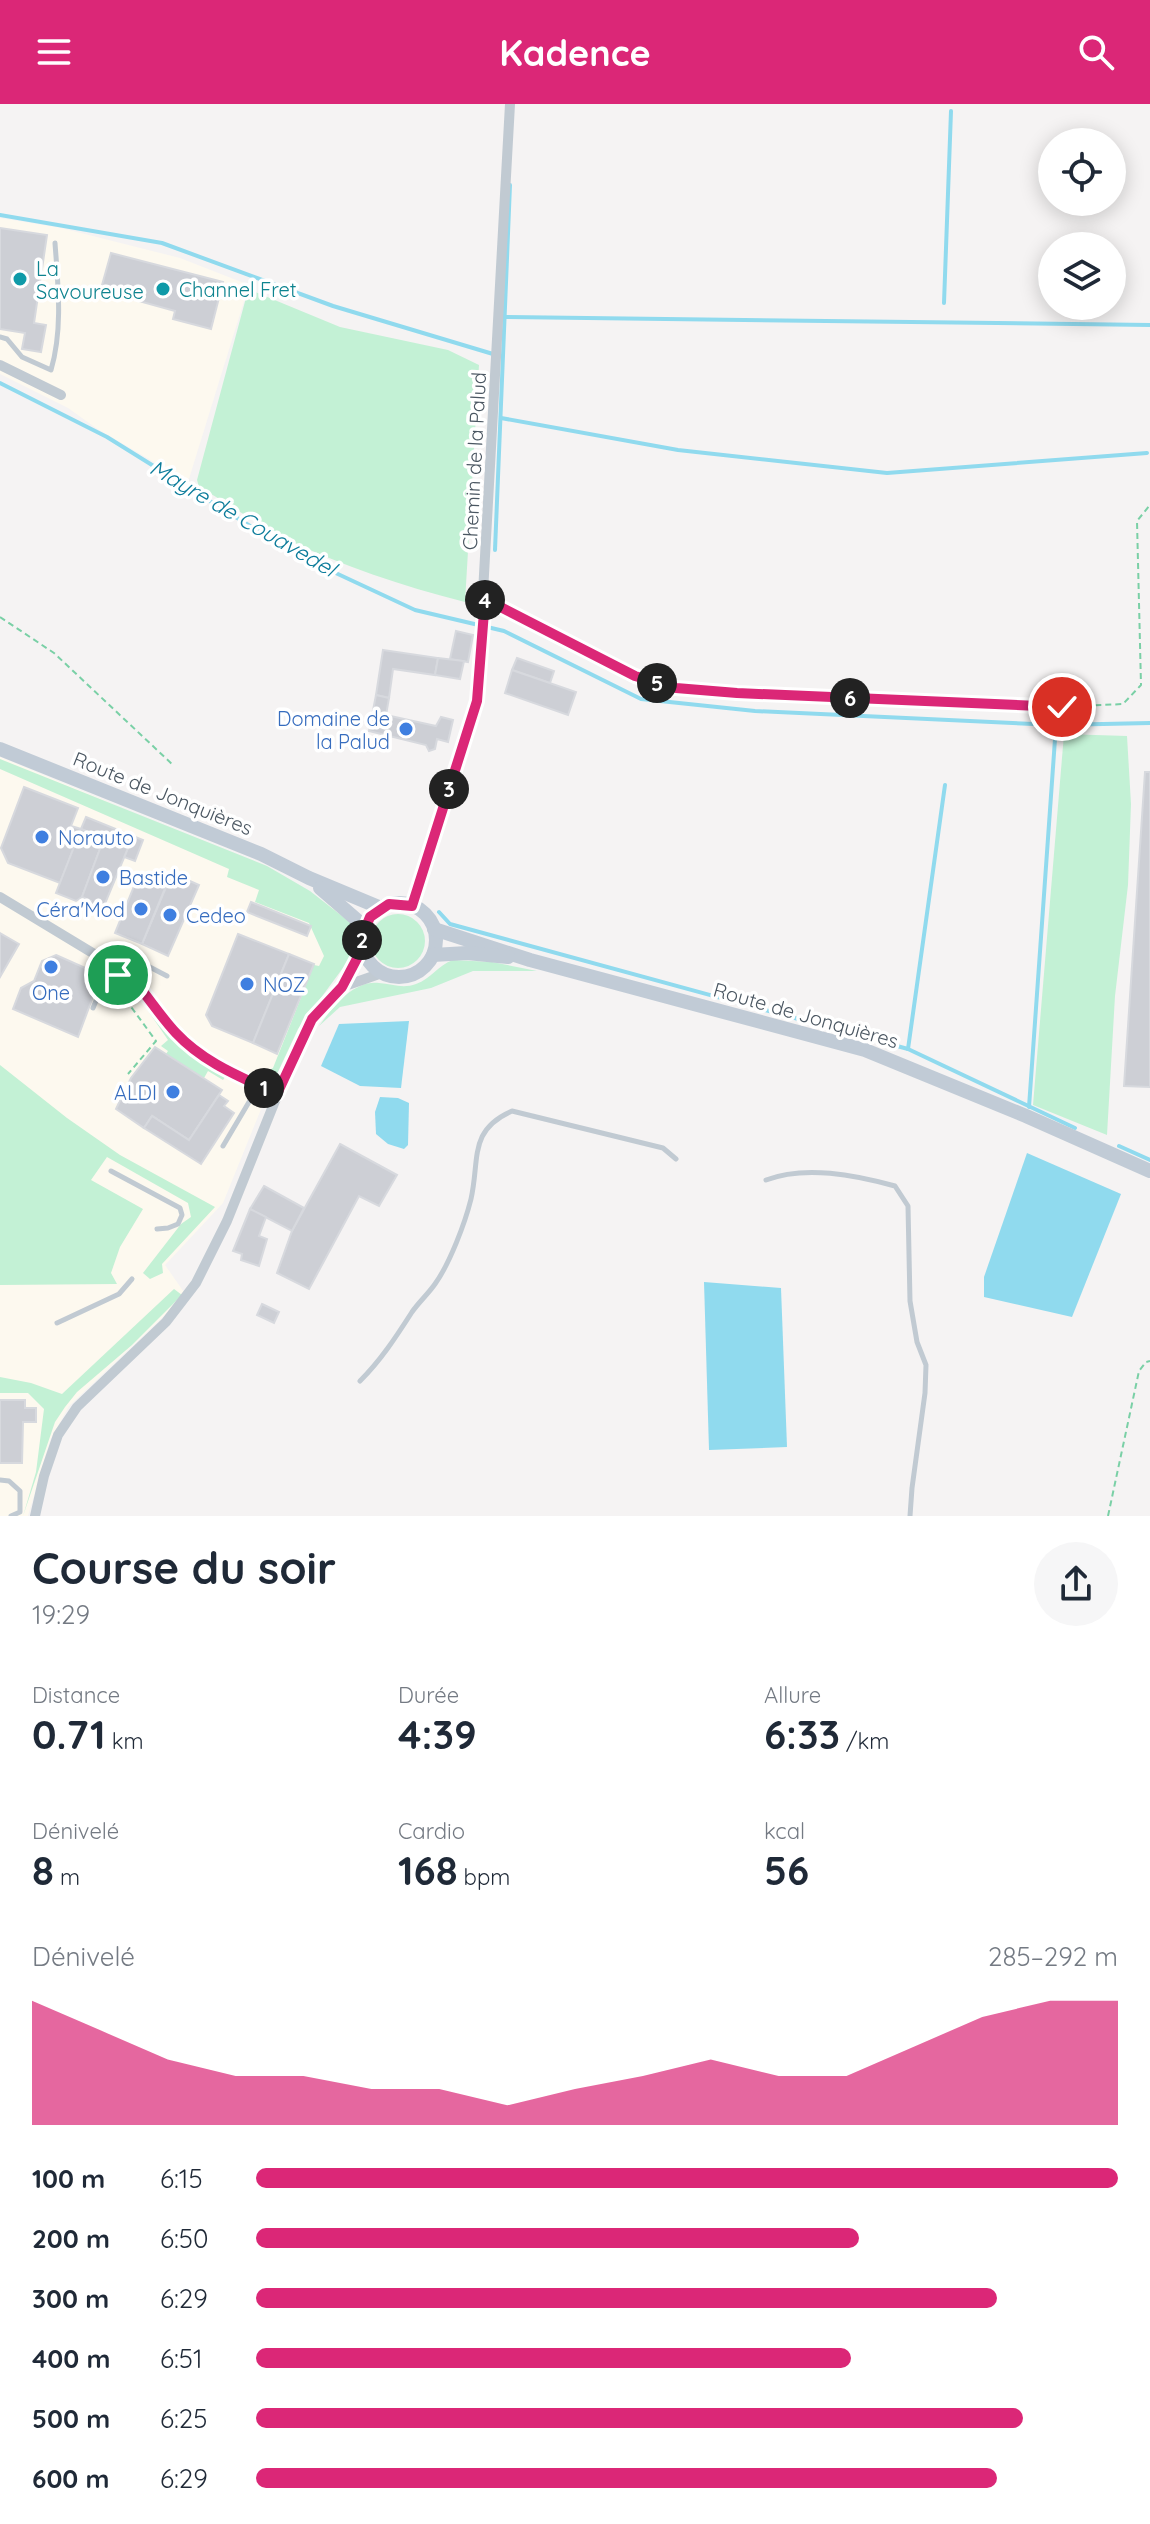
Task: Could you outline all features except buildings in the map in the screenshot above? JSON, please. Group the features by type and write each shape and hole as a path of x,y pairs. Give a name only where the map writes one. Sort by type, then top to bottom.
{"main road":[{"name":"Route de Jonquières","path":"0,749 261,854 381,908 401,903 412,906"},
{"name":"Route de Jonquières","path":"309,878 365,927"},
{"path":"381,908 370,917 365,927 363,947 367,958 382,973 402,977 420,970 433,955 436,945 429,919 412,906"},
{"name":"Route de Jonquières","path":"434,929 498,947 530,960 865,1050 1150,1171"},
{"name":"Route de Jonquières","path":"433,955 467,953 530,960"}],"street":[{"name":"Chemin de la Palud","path":"412,906 477,701 510,104"},
{"path":"0,365 61,395"},
{"path":"0,897 117,968 140,987 192,1049 214,1065 277,1094"},
{"path":"35,1516 58,1435 77,1407 166,1322 196,1283 227,1221 277,1094 312,1019 342,987 363,947"},
{"path":"342,987 382,973"}],"lane":[{"path":"0,337 7,339 22,357 51,370 57,349 59,292 55,243"},
{"path":"93,1008 117,968 117,950 167,976"},
{"path":"223,1146 249,1102"},
{"path":"360,1381 388,1350 437,1281 471,1199 475,1159 481,1139 496,1118 512,1111 663,1148 676,1159"},
{"path":"111,1171 180,1208 182,1215 178,1224 157,1229"},
{"path":"766,1180 785,1173 867,1178 895,1186 908,1206 910,1301 917,1342 926,1365 910,1516"},
{"path":"57,1323 119,1294 132,1279"},
{"path":"0,1480 9,1481 20,1491 20,1512 13,1516"}],"path":[{"path":"484,603 635,676 676,688 1062,707 1123,704 1141,685 1137,521 1150,505"},
{"path":"0,617 54,653 173,765"},
{"path":"117,968 118,989 156,1041 128,1074"},
{"path":"1108,1516 1139,1371 1150,1361"}],"shaded area":[{"path":"0,218 61,228 180,258 249,285 188,482 68,408 0,374"},
{"path":"0,757 106,801 339,910 351,923 276,1072 223,1203 165,1265 186,1295 69,1406 50,1440 28,1516 0,1516"}],"green space":[{"path":"253,291 340,327 448,350 479,365 465,602 328,558 273,532 199,487 197,480 247,294"},
{"path":"1064,734 1127,736 1131,804 1128,885 1115,996 1107,1135 1033,1105"},
{"path":"0,759 267,866 310,891 351,923 354,930 351,957 298,1029 276,1076 269,1079 260,1075 273,1068 314,965 319,966 324,956 309,923 255,902 259,890 227,877 229,869 0,769"},
{"path":"398,914 417,922 425,941 417,960 398,968 379,960 371,941 379,922"},
{"path":"453,960 492,962 537,971 473,971 431,988 340,1007 319,1026 344,997 360,986 369,983 411,985 421,982"},
{"path":"132,990 146,1003 178,1043 225,1077 223,1080 208,1071 204,1078 166,1054 168,1051 161,1046 168,1040 138,996 130,1001 127,998"},
{"path":"0,1065 120,1155 215,1207 162,1264 163,1273 150,1279 143,1273 181,1224 191,1217 188,1203 107,1157 91,1180 143,1209 120,1247 111,1273 117,1284 0,1285"},
{"path":"174,1289 182,1295 132,1345 77,1392 55,1422 23,1516 36,1472 44,1409 28,1393 0,1393 0,1377 31,1383 62,1394"}],"water":[{"path":"409,1021 401,1088 360,1086 321,1066 339,1024"},
{"path":"380,1097 398,1098 409,1103 408,1145 404,1149 388,1144 376,1134 375,1112"},
{"path":"1027,1153 1121,1194 1072,1317 984,1297 984,1277"},
{"path":"704,1282 781,1288 787,1447 709,1450"}],"waterway":[{"path":"944,303 951,111"},
{"path":"495,550 510,185"},
{"path":"0,215 162,243 333,306 493,354"},
{"path":"505,317 1150,325"},
{"name":"Mayre de Couavedel","path":"0,383 107,437 295,554 415,610 504,631 641,699 755,711 1056,725 1150,723"},
{"path":"501,418 678,450 887,473 1147,453"},
{"path":"1029,1107 1056,725"},
{"path":"908,1049 945,785"},
{"path":"439,912 450,924 908,1049 1075,1128"},
{"path":"1119,1146 1150,1160"}],"place":[{"name":"La Savoureuse","path":"20,279"},
{"name":"Channel Fret","path":"163,289"},
{"name":"Domaine de la Palud","path":"406,729"},
{"name":"Norauto","path":"42,837"},
{"name":"Bastide","path":"103,877"},
{"name":"Céra'Mod","path":"141,909"},
{"name":"Cedeo","path":"170,915"},
{"name":"One","path":"51,967"},
{"name":"NOZ","path":"247,984"},
{"name":"ALDI","path":"173,1092"}],"route":[{"path":"118,975 122,971 129,975 192,1049 214,1065 277,1094 312,1019 342,987 363,947 363,934 370,917 389,904 412,906 477,701 485,599 635,676 676,688 1062,707"}]}
